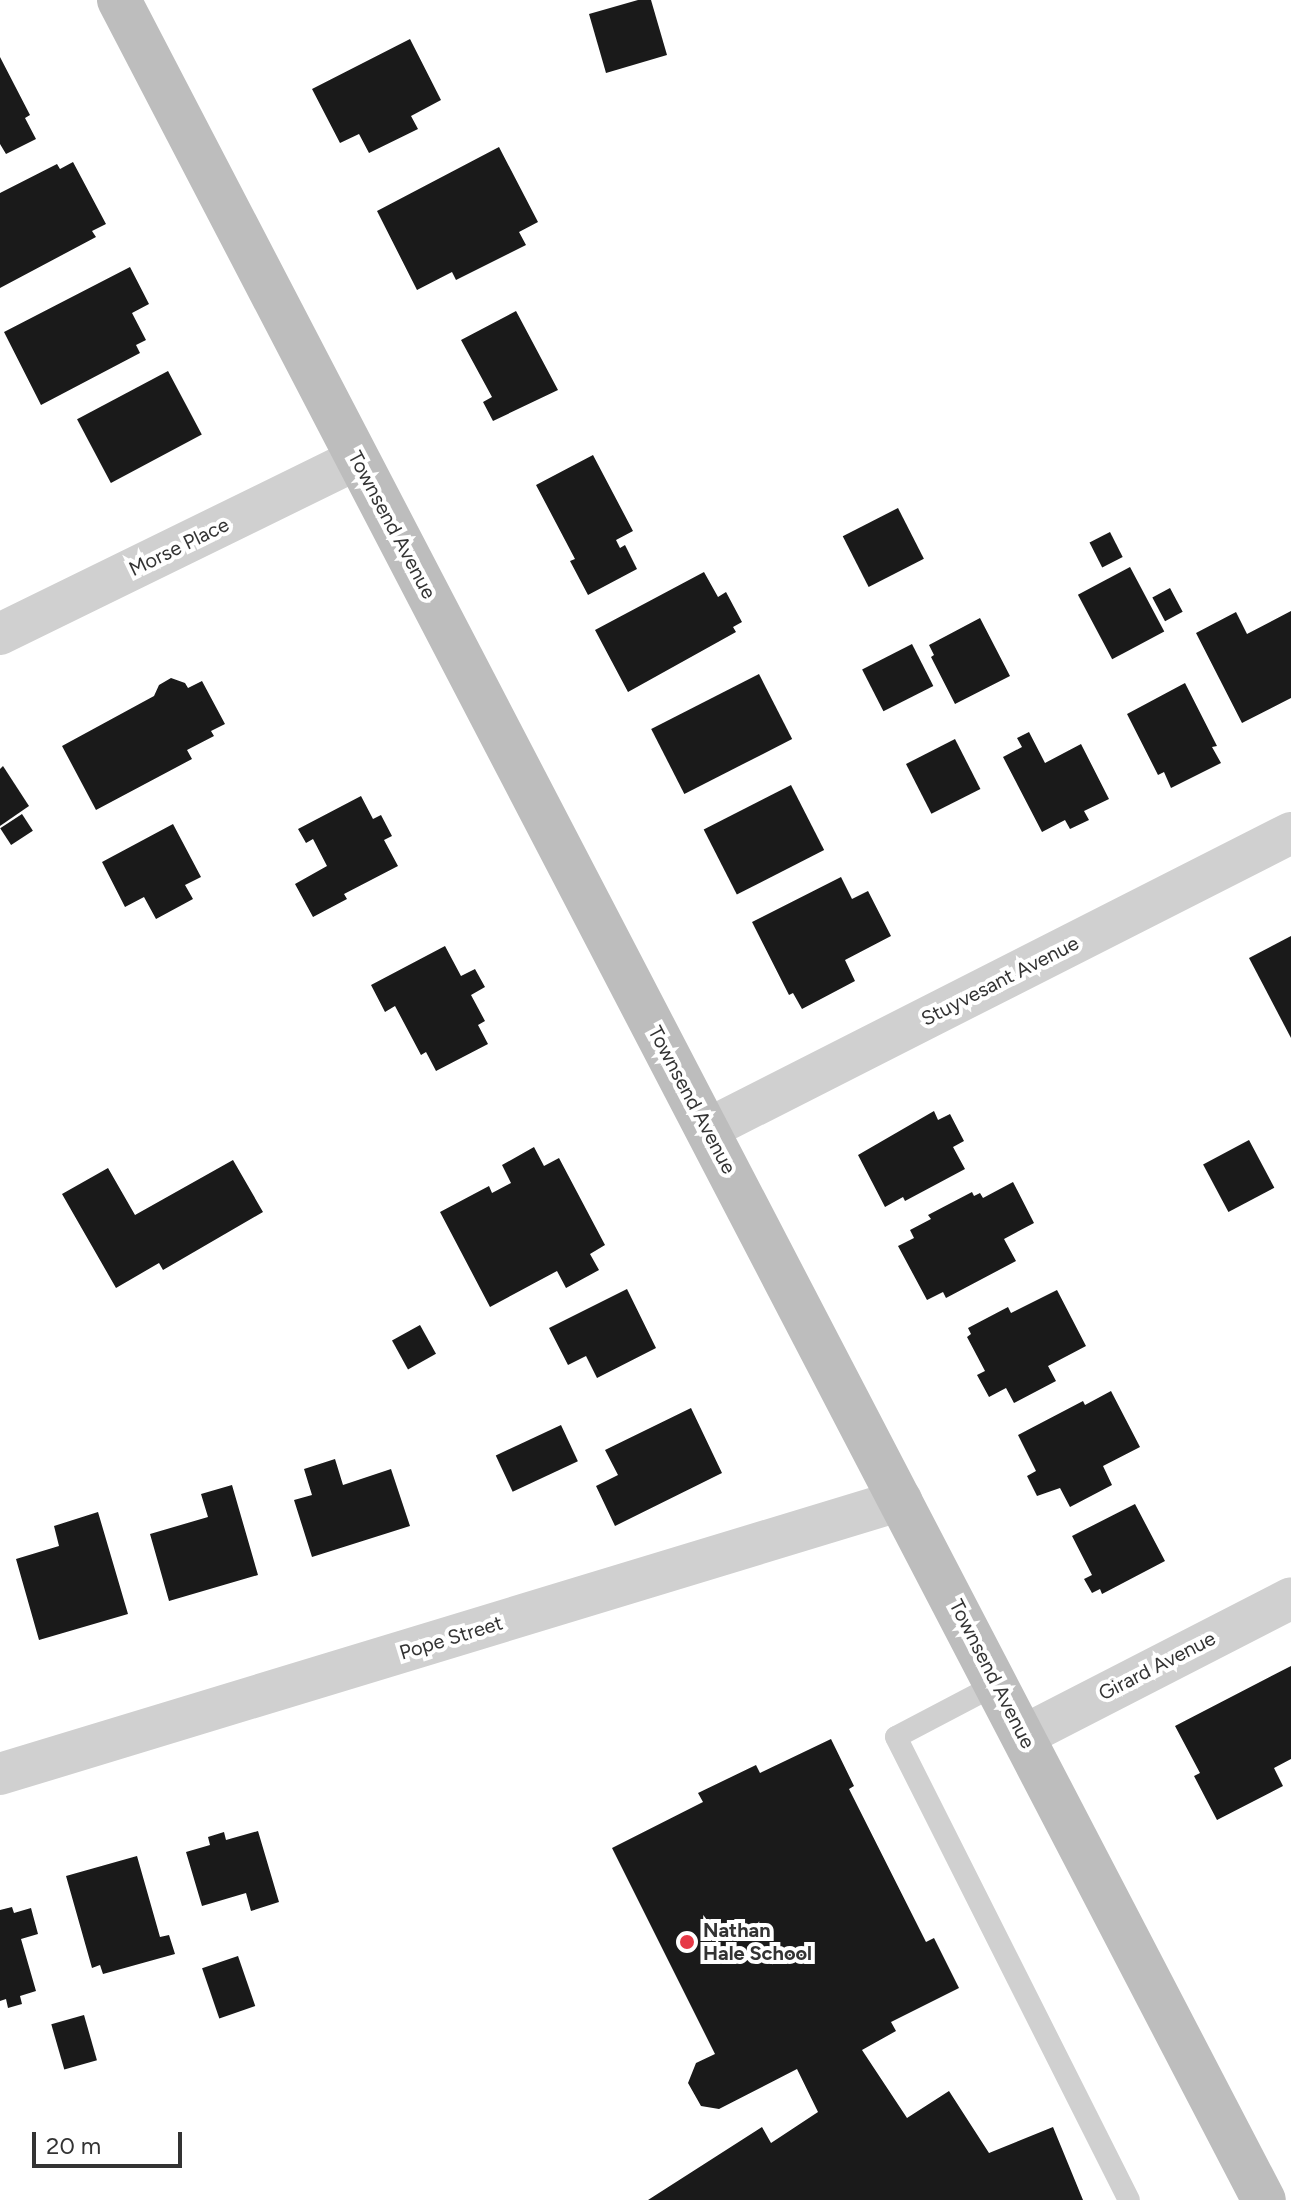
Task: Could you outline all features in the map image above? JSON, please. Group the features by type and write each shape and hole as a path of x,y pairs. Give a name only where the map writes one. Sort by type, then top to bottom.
{"main road":[{"name":"Townsend Avenue","path":"119,0 1264,2200"}],"street":[{"name":"Morse Place","path":"0,634 357,459"},
{"name":"Stuyvesant Avenue","path":"708,1129 1291,833"},
{"name":"Pope Street","path":"0,1774 901,1500"},
{"name":"Girard Avenue","path":"1023,1736 1291,1598"}],"lane":[{"path":"997,1684 896,1737 1129,2200"}],"building":[{"path":"638,0 651,0 667,55 606,73 589,14"},
{"path":"410,39 441,100 411,116 418,129 369,153 359,134 340,143 312,89"},
{"path":"0,57 30,115 25,118 36,139 6,154 0,144"},
{"path":"499,147 538,222 519,232 526,245 456,280 452,272 417,290 377,211"},
{"path":"73,162 106,224 92,231 96,237 0,288 0,193 57,164 60,169"},
{"path":"130,267 149,304 132,313 146,340 136,345 140,353 41,405 4,332"},
{"path":"516,311 558,390 493,421 483,402 492,397 461,340"},
{"path":"168,371 202,435 111,483 77,419"},
{"path":"593,455 633,531 616,540 620,548 625,545 637,569 588,595 570,561 575,559 536,485"},
{"path":"898,508 924,559 869,587 843,536"},
{"path":"1110,532 1123,557 1102,567 1090,542"},
{"path":"1130,567 1164,631 1112,659 1078,595"},
{"path":"704,572 718,597 726,592 742,622 733,627 736,632 628,692 595,630"},
{"path":"1170,588 1183,612 1165,621 1152,597"},
{"path":"1291,611 1291,698 1242,723 1196,633 1236,612 1247,634"},
{"path":"980,618 1010,676 955,704 931,657 934,655 929,645"},
{"path":"912,644 933,686 883,711 862,669"},
{"path":"759,674 792,739 684,794 651,729"},
{"path":"171,678 185,683 188,688 202,681 225,724 211,731 214,736 187,750 192,759 96,810 62,746 154,696 159,685"},
{"path":"1185,683 1217,746 1212,747 1221,763 1171,788 1164,772 1158,775 1127,714"},
{"path":"1029,732 1045,763 1081,744 1109,799 1084,811 1089,820 1070,829 1065,820 1042,832 1003,757 1022,747 1017,738"},
{"path":"955,739 980,789 931,814 906,764"},
{"path":"3,766 29,806 0,826 0,769"},
{"path":"791,785 824,850 737,895 704,829"},
{"path":"361,796 373,819 381,815 392,836 384,840 398,866 344,894 347,899 313,917 295,884 327,866 313,839 306,843 298,829"},
{"path":"22,814 33,831 11,845 0,828"},
{"path":"173,824 201,877 185,885 193,899 156,919 144,897 125,907 102,862"},
{"path":"841,877 852,899 868,891 891,936 845,960 855,981 802,1009 793,993 789,995 752,922"},
{"path":"1291,936 1291,1038 1249,958"},
{"path":"445,946 461,976 475,969 485,987 471,995 485,1021 478,1025 488,1044 436,1071 426,1052 421,1055 395,1006 385,1012 371,985"},
{"path":"934,1111 938,1120 950,1114 964,1141 953,1147 965,1169 905,1201 903,1197 885,1207 858,1155"},
{"path":"1249,1140 1274,1188 1228,1212 1203,1164"},
{"path":"534,1147 544,1166 559,1158 605,1245 590,1254 599,1270 566,1288 557,1271 490,1307 440,1212 489,1186 492,1193 511,1183 502,1165"},
{"path":"233,1160 263,1212 163,1270 159,1263 116,1288 62,1194 108,1168 135,1215"},
{"path":"1013,1182 1034,1223 1004,1239 1016,1261 946,1298 943,1292 927,1300 898,1246 914,1238 910,1230 931,1219 928,1215 972,1192 974,1196 980,1193 983,1198"},
{"path":"627,1289 656,1348 597,1378 586,1356 568,1365 549,1328"},
{"path":"1057,1290 1086,1346 1048,1366 1056,1381 1014,1403 1006,1388 989,1397 977,1375 985,1371 967,1337 971,1334 968,1328 1008,1307 1011,1313"},
{"path":"420,1325 436,1354 408,1369 392,1341"},
{"path":"1111,1391 1140,1447 1103,1466 1112,1485 1070,1507 1060,1488 1037,1496 1027,1476 1036,1471 1018,1435 1083,1401 1085,1405"},
{"path":"691,1408 722,1473 615,1526 596,1486 618,1475 605,1450"},
{"path":"561,1425 578,1461 513,1492 496,1455"},
{"path":"335,1459 343,1485 391,1469 410,1526 312,1557 294,1500 312,1495 304,1469"},
{"path":"232,1485 258,1575 169,1601 150,1534 208,1517 201,1494"},
{"path":"1135,1504 1165,1561 1102,1594 1100,1589 1092,1593 1084,1579 1092,1575 1072,1536"},
{"path":"98,1512 128,1614 39,1640 16,1559 59,1546 54,1526"},
{"path":"1291,1666 1291,1759 1274,1768 1283,1786 1217,1820 1194,1776 1200,1773 1175,1726"},
{"path":"831,1739 854,1786 849,1789 926,1942 934,1938 959,1988 891,2022 896,2031 862,2050 907,2118 949,2091 989,2153 1053,2127 1083,2200 648,2200 762,2127 771,2143 818,2112 797,2069 719,2109 701,2106 688,2083 696,2063 715,2054 612,1848 703,1802 698,1793 756,1765 760,1773"},
{"path":"258,1831 279,1902 251,1911 246,1893 202,1906 186,1852 210,1845 208,1837 224,1832 226,1840"},
{"path":"137,1856 160,1937 169,1935 175,1954 103,1974 100,1965 92,1968 66,1876"},
{"path":"12,1907 14,1913 31,1908 38,1934 21,1939 36,1991 20,1996 22,2004 8,2008 6,1999 0,2001 0,1910"},
{"path":"238,1956 255,2006 219,2018 202,1968"},
{"path":"84,2015 97,2060 64,2070 51,2024"}],"place":[{"name":"Nathan Hale School","path":"687,1942"}]}
